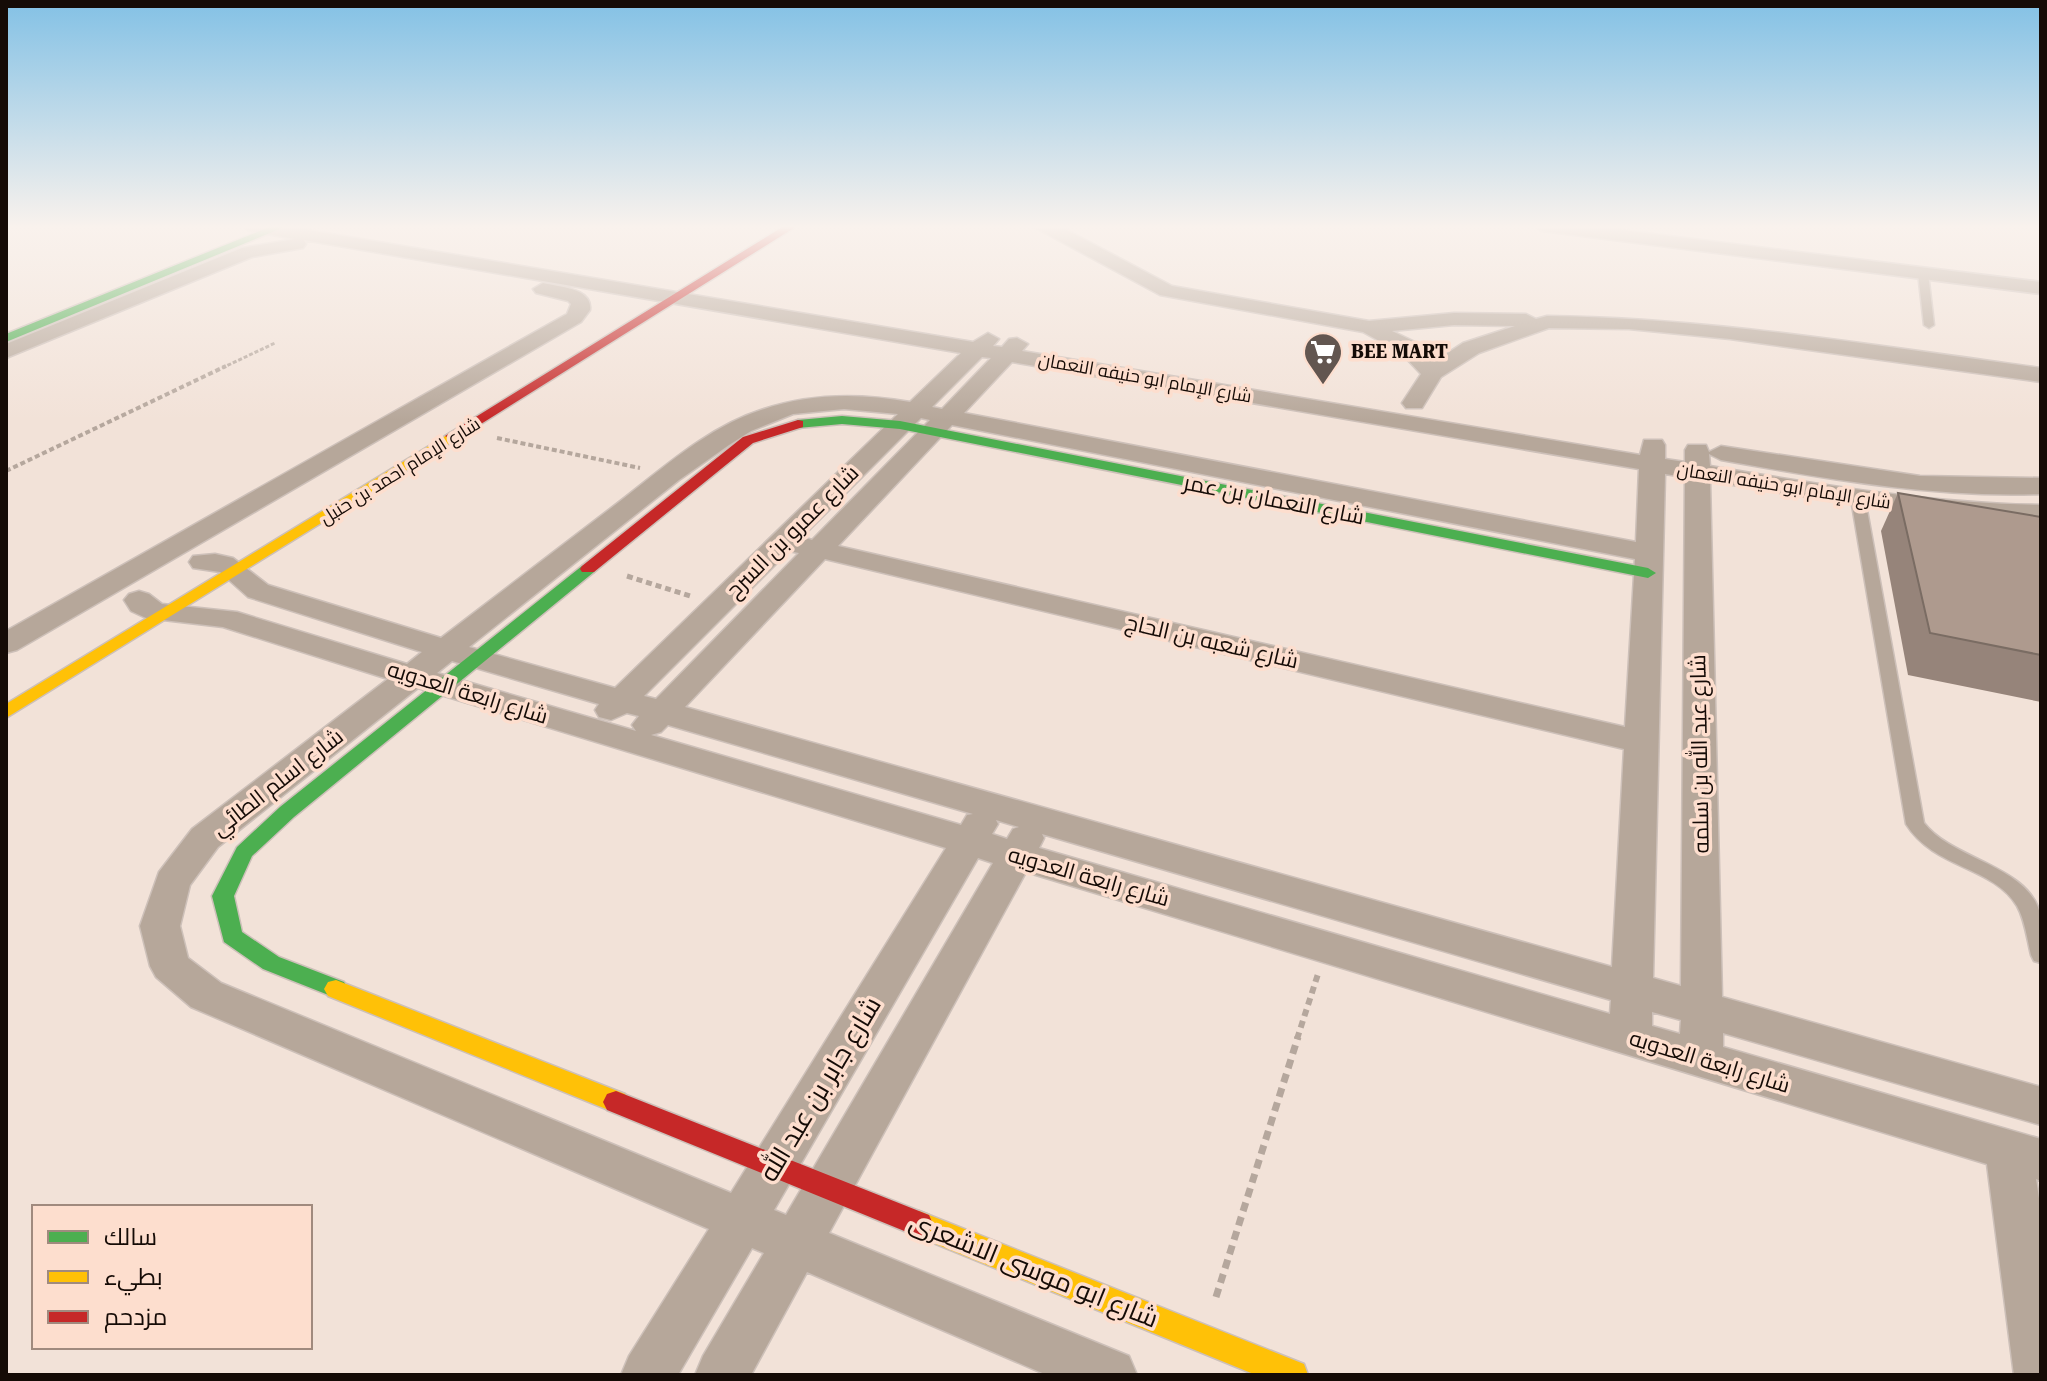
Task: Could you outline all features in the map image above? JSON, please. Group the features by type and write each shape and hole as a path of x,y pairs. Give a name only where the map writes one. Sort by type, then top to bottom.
{"street":[{"path":"6,320 82,290"},
{"path":"6,352 31,342 59,324 136,290"},
{"path":"6,338 59,324 147,290"},
{"path":"6,644 574,318 581,303 563,293 550,290"},
{"name":"شارع الإمام ابو حنيفه النعمان","path":"630,290 650,294 672,290"},
{"name":"شارع الإمام احمد بن حنبل","path":"6,712 146,604 215,562 465,431 674,290"},
{"name":"شارع الإمام ابو حنيفه النعمان","path":"678,290 1670,451 1912,483 1965,488 2041,486"},
{"name":"شارع الإمام ابو حنيفه النعمان","path":"727,290 1000,344 1414,403 1579,430"},
{"path":"1166,290 1369,327 1454,319 1604,322 1686,329 2041,375"},
{"path":"501,383 650,294"},
{"path":"1414,403 1432,373 1471,348 1547,322"},
{"path":"1369,327 1409,348 1432,373"},
{"path":"6,338 31,342"},
{"name":"شارع عمرو بن السرح","path":"592,729 782,541 924,421 1000,344"},
{"name":"شارع اسلم الطائي","path":"774,1165 271,963 232,936 223,896 244,852 287,812 445,668 670,475 726,434 769,413 851,401 924,421"},
{"name":"شارع اسلم الطائي","path":"740,1221 206,995 170,966 160,926 172,882 205,838 592,566 748,440 806,421 839,418 924,421"},
{"name":"شارع عمرو بن السرح","path":"633,741 818,550 924,421"},
{"name":"شارع النعمان بن عمر","path":"924,421 1649,563"},
{"path":"1630,1037 1649,563 1670,451"},
{"name":"شارع الإمام ابو حنيفه النعمان","path":"1670,451 1858,499 1974,512 2041,513"},
{"name":"شارع عبد الله بن سلمه","path":"1670,451 1702,1007 1702,1059"},
{"name":"شارع شعبه بن الحاج","path":"782,541 1642,742"},
{"name":"شارع رابعة العدويه","path":"215,562 258,591 592,729 981,823 1038,817 2041,1106"},
{"name":"شارع رابعة العدويه","path":"146,604 226,618 445,668 622,699 981,823 1016,855 2024,1155"},
{"path":"722,1375 1038,817"},
{"name":"شارع جابر بن عبد الله","path":"648,1375 981,823"},
{"path":"2024,1155 2041,1375"},
{"name":"شارع ابو موسى الاشعرى","path":"774,1165 1293,1375"},
{"path":"740,1221 1110,1375"}],"lane":[{"path":"1925,290 1929,325"},
{"path":"1858,499 1915,824 1935,846 1999,877 2022,898 2041,955"}],"path":[{"path":"6,471 275,343"},
{"path":"465,431 670,475"},
{"path":"592,566 717,606"},
{"path":"1203,1338 1326,947"}],"building":[{"path":"1898,493 2041,517 2041,655 1930,633"}],"traffic: fast":[{"path":"6,338 123,290"},
{"path":"798,424 842,420 900,425 1648,573"},
{"path":"336,989 271,963 232,936 223,896 244,852 287,812 588,569"}],"traffic: slow":[{"path":"6,712 452,436"},
{"path":"336,989 616,1102"},
{"path":"919,1224 1293,1375"}],"traffic: jam":[{"path":"452,436 688,290"},
{"path":"588,569 748,440 798,424"},
{"path":"616,1102 919,1224"}],"place":[{"name":"BEE MART","path":"1323,386"}]}
